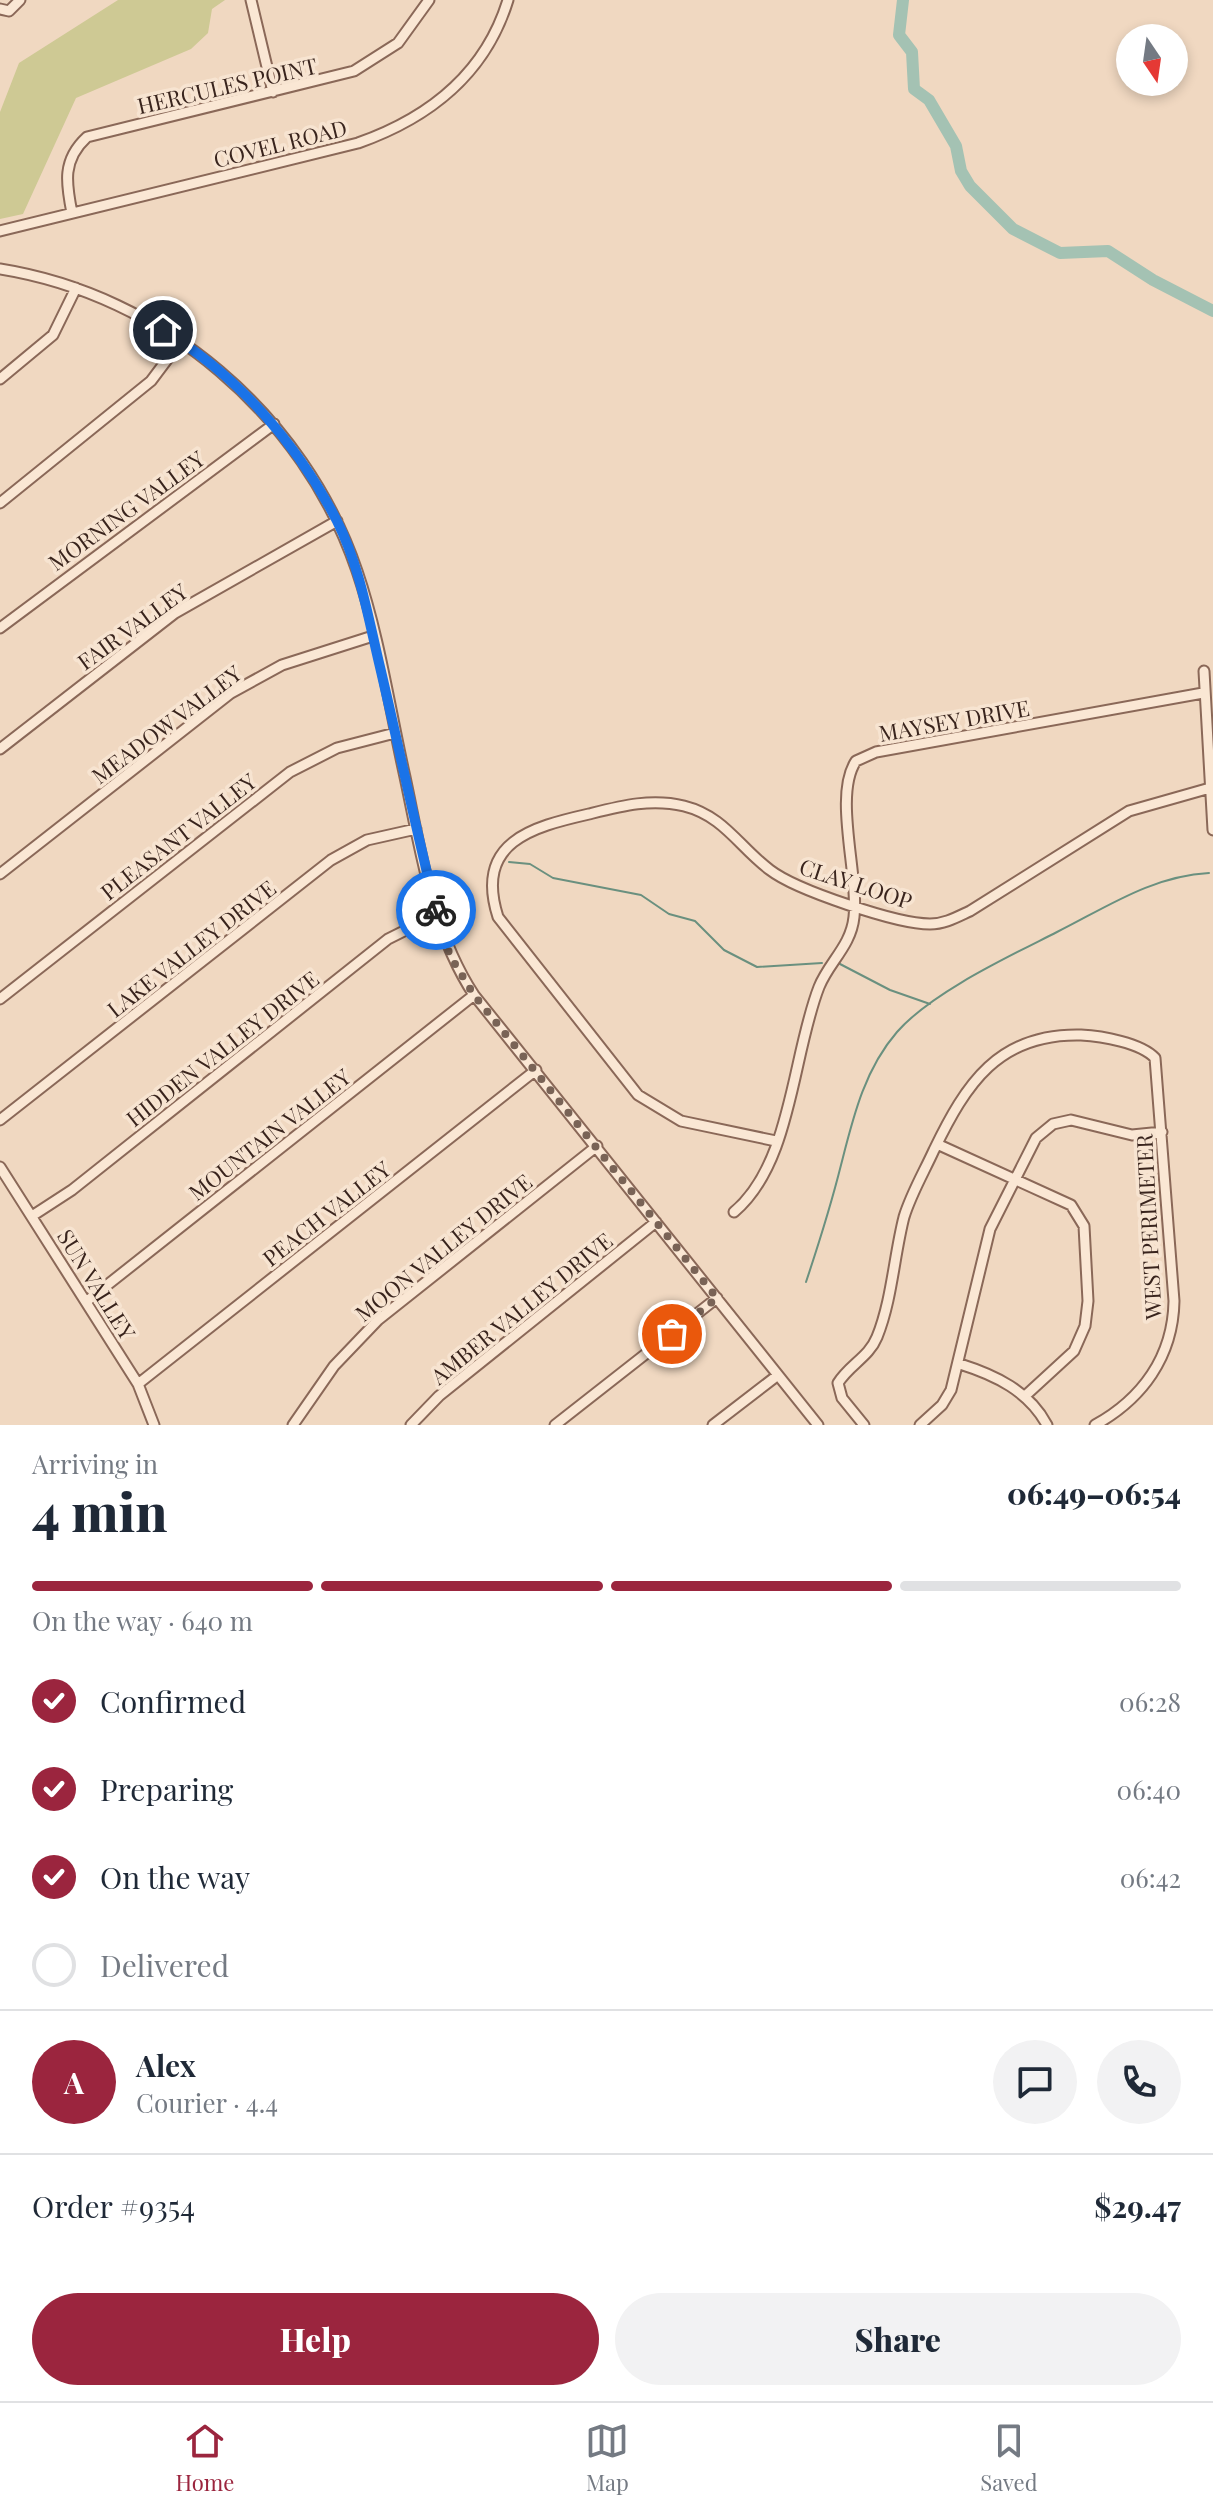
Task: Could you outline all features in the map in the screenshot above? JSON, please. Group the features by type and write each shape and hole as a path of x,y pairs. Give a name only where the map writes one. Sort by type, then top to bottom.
{"street":[{"path":"5,10 20,0"},
{"path":"253,0 273,92"},
{"name":"HERCULES POINT","path":"72,213 66,172 75,148 87,137 339,76 368,63 398,43 429,0"},
{"name":"COVEL ROAD","path":"0,231 358,143 408,123 468,76 494,38 508,0"},
{"path":"0,269 76,288 114,303 181,341 226,375 274,424 337,521 357,570 416,829 450,956 474,995 818,1425"},
{"path":"0,379 53,335 76,288"},
{"path":"0,503 151,381 181,341"},
{"name":"MORNING VALLEY","path":"0,628 107,544 274,424"},
{"name":"FAIR VALLEY","path":"0,749 175,613 337,521"},
{"name":"MEADOW VALLEY","path":"0,874 231,693 282,665 373,636"},
{"path":"1204,671 1213,830"},
{"name":"MAYSEY DRIVE","path":"734,1212 757,1190 776,1141 811,1011 826,973 851,936 855,905 848,783 852,767 861,757 1203,693"},
{"name":"PLEASANT VALLEY","path":"0,999 290,772 337,748 395,733"},
{"name":"CLAY LOOP","path":"776,1141 681,1121 638,1095 503,926 492,898 498,864 517,838 539,825 632,804 670,803 718,820 763,864 794,884 920,923 946,922 1129,811 1210,788"},
{"name":"LAKE VALLEY DRIVE","path":"0,1120 331,860 367,840 416,829"},
{"name":"HIDDEN VALLEY DRIVE","path":"32,1216 72,1190 388,939 405,930 439,920"},
{"name":"MOUNTAIN VALLEY","path":"87,1301 474,995"},
{"name":"WEST PERIMETER","path":"937,1144 969,1084 1000,1057 1023,1045 1045,1038 1088,1035 1145,1051 1155,1058 1174,1301 1170,1334 1157,1366 1141,1391 1095,1425"},
{"name":"PEACH VALLEY","path":"138,1384 536,1070"},
{"path":"920,1425 947,1398 960,1364 985,1246 1036,1138 1053,1124 1078,1120 1132,1135 1162,1132"},
{"path":"864,1425 842,1398 838,1383 865,1357 877,1337 908,1205 937,1144 1071,1205 1080,1216 1085,1238 1088,1301 1085,1326 1074,1351 1025,1396"},
{"name":"MOON VALLEY DRIVE","path":"293,1425 334,1366 378,1320 597,1146"},
{"name":"SUN VALLEY","path":"0,1167 138,1384 154,1425"},
{"name":"AMBER VALLEY DRIVE","path":"411,1425 439,1396 656,1222"},
{"path":"555,1425 717,1298"},
{"path":"960,1364 992,1374 1025,1396 1047,1425"},
{"path":"713,1425 778,1375"}],"shaded area":[{"path":"118,0 225,0 212,9 208,33 191,49 76,98 23,214 0,219 0,112 19,63"}],"waterway":[{"path":"903,0 899,35 912,52 914,89 929,100 956,146 961,171 970,186 1013,229 1060,253 1108,251 1153,280 1213,311"},
{"path":"509,862 530,864 553,878 641,895 669,914 695,921 724,950 757,967 822,963"},
{"path":"806,1282 861,1095 876,1062 897,1032 951,989 1112,903 1168,880 1209,873"},
{"path":"840,964 890,990 930,1004"}],"way so far":[{"path":"436,910 450,956 474,995 717,1298 672,1334"}],"route":[{"path":"163,330 226,375 260,408 289,444 337,521 362,584 436,910"}]}
